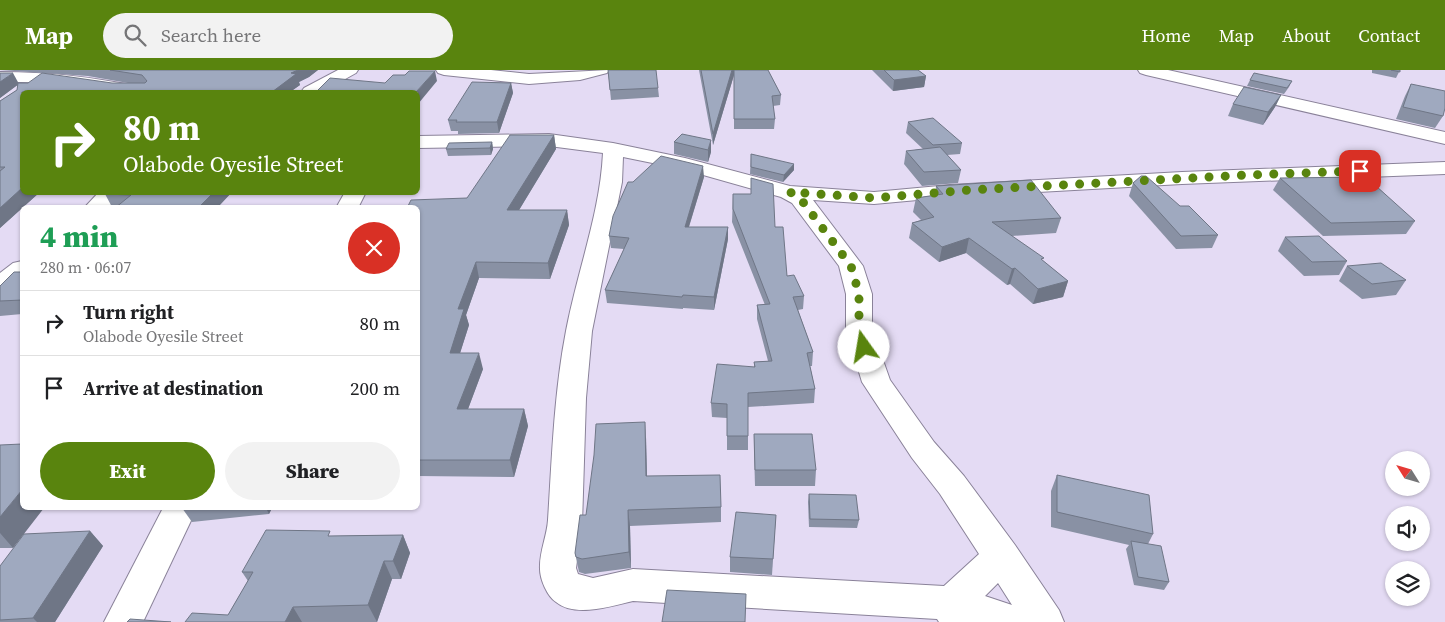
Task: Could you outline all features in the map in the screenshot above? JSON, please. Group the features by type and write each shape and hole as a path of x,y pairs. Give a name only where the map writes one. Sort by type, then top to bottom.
{"street":[{"path":"314,90 350,70"},
{"path":"444,70 529,79 601,70"},
{"path":"1146,70 1229,82 1445,138"},
{"path":"0,77 44,77 85,81 131,90"},
{"path":"25,90 44,77"},
{"path":"420,142 549,140 614,149 685,164 790,192 874,198 950,191 1154,180 1445,168"},
{"path":"614,149 612,182 579,331 571,398 565,524 558,568 561,581 570,591 594,594 633,585 996,616 1009,622"},
{"path":"790,192 800,198 851,266 859,294 859,329 876,382 1002,556 1045,622"},
{"path":"98,205 109,195"},
{"path":"0,285 20,270"},
{"path":"123,622 179,510"},
{"path":"954,613 1002,556"}],"building":[{"path":"110,70 298,70 291,73 296,74 275,90 20,90 20,190 0,208 0,171 5,167 0,167 0,101 17,90 18,83 28,83 42,73 112,83 145,83 147,81 142,75"},
{"path":"608,70 656,70 658,88 610,90"},
{"path":"701,70 732,70 713,134"},
{"path":"734,70 768,70 781,95 772,96 775,119 734,119"},
{"path":"884,70 918,70 926,76 894,80"},
{"path":"409,71 435,71 418,90 318,90 330,78 385,83 393,75 405,75"},
{"path":"0,73 13,73 0,82"},
{"path":"1254,73 1292,81 1287,88 1250,80"},
{"path":"472,82 511,83 497,122 456,122 457,120 448,120"},
{"path":"1411,84 1445,91 1443,116 1403,107"},
{"path":"1244,87 1281,95 1268,112 1233,104"},
{"path":"933,118 962,143 933,145 908,122"},
{"path":"682,134 711,140 708,150 674,142"},
{"path":"510,135 554,135 507,210 567,210 548,263 476,262 458,309 464,309 450,353 479,353 457,409 524,409 510,460 420,460 420,205 408,205 411,200 467,198"},
{"path":"492,142 490,148 446,149 449,143"},
{"path":"940,147 961,170 924,172 906,151"},
{"path":"751,154 794,164 784,175 751,167"},
{"path":"661,156 703,166 685,227 728,227 714,297 683,295 682,297 605,290 629,238 609,236 613,216 628,182 633,182"},
{"path":"1141,176 1146,176 1180,206 1189,206 1218,235 1181,236 1133,183"},
{"path":"1366,177 1415,221 1331,223 1280,178"},
{"path":"751,178 773,184 775,227 783,227 787,276 794,275 804,296 793,297 813,352 807,353 815,389 748,393 748,436 727,436 727,404 711,403 717,364 755,367 754,362 772,361 757,305 770,304 733,209 733,194 751,194"},
{"path":"1031,180 1061,218 992,222 1044,258 1041,259 1068,281 1038,289 1015,268 1012,269 969,238 942,247 912,223 934,217 916,198 943,194 936,186"},
{"path":"131,195 211,195 201,205 119,205"},
{"path":"1319,236 1347,261 1312,262 1285,237"},
{"path":"1381,263 1406,280 1372,284 1347,266"},
{"path":"14,272 20,272 20,300 0,301 0,286"},
{"path":"645,422 646,476 720,475 721,507 628,510 629,552 582,559 576,557 580,515 586,515 596,424"},
{"path":"754,434 812,434 816,470 755,470"},
{"path":"20,444 20,492 0,517 0,445"},
{"path":"1057,475 1149,495 1153,534 1057,512"},
{"path":"809,494 856,495 859,520 810,519"},
{"path":"736,512 776,515 773,559 730,557"},
{"path":"266,530 330,531 328,536 403,535 393,561 384,561 368,605 293,607 285,622 185,622 192,613 228,615 253,572 242,572"},
{"path":"90,531 33,618 0,620 0,566 24,534"},
{"path":"1131,541 1161,546 1169,582 1138,577"},
{"path":"667,590 746,594 745,622 662,622"},
{"path":"130,619 171,622 127,622"}],"route":[{"path":"864,347 859,329 859,294 851,266 800,198 790,192 874,198 950,191 1247,175 1360,171"}]}
